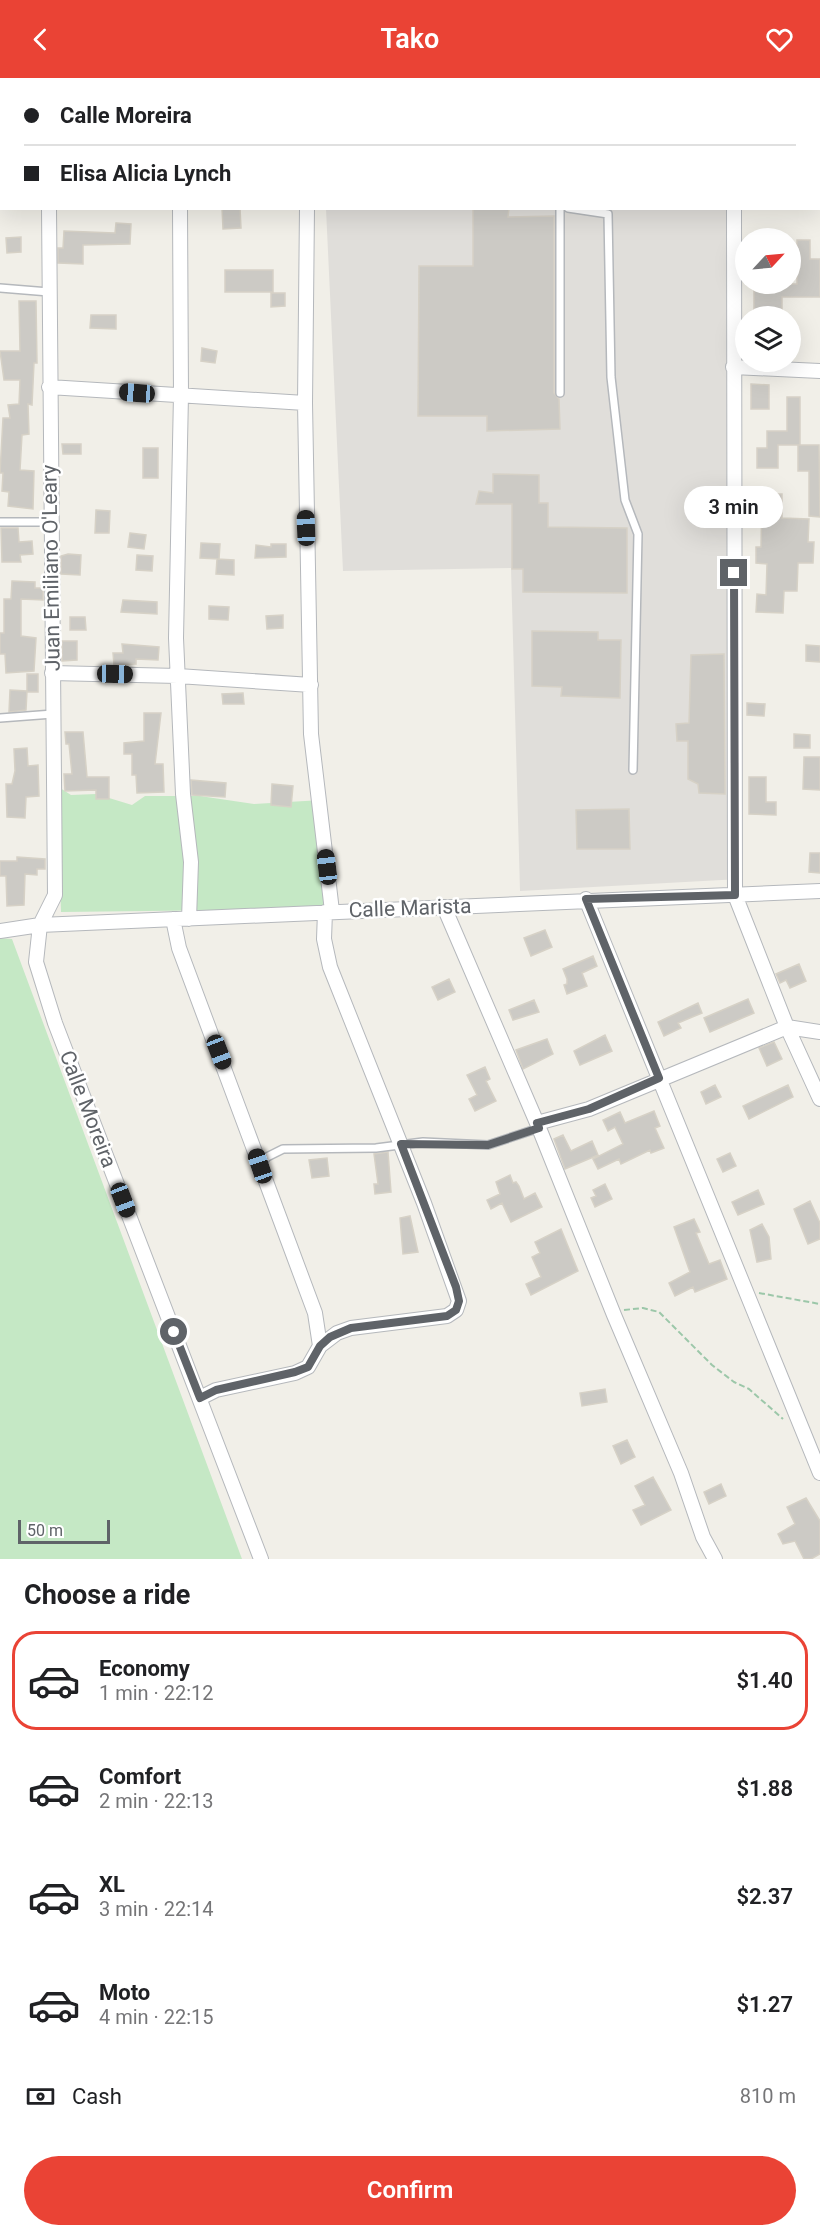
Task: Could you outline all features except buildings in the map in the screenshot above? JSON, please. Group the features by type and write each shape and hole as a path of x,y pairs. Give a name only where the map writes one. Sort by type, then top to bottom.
{"street":[{"name":"Juan Emiliano O'Leary","path":"40,925 55,895 49,210"},
{"path":"180,210 181,395 176,638 183,794 190,862 189,919"},
{"path":"200,1398 216,1390 308,1367 320,1346 337,1333 351,1328 447,1316 456,1310 459,1301 456,1287 401,1144 330,967 324,939 329,911 310,734 305,403 307,210"},
{"path":"734,210 735,895 787,1027 820,1099"},
{"path":"733,367 820,371"},
{"path":"49,387 305,403"},
{"path":"52,673 178,676 311,685"},
{"name":"Calle Marista","path":"0,931 40,925 586,899 820,891"},
{"path":"586,899 820,1473"},
{"path":"444,907 538,1126 612,1311 681,1473 703,1537 715,1559"},
{"path":"173,919 179,948 315,1313 320,1346"},
{"name":"Calle Moreira","path":"40,925 36,962 55,1023 261,1559"},
{"path":"538,1126 589,1109 659,1078 787,1027 820,1032"}],"lane":[{"path":"560,210 560,393"},
{"path":"581,210 608,214 611,377 625,500 638,534 633,770"},
{"path":"0,288 48,292"},
{"path":"0,522 51,522"},
{"path":"0,718 53,714"},
{"path":"260,1166 267,1157 283,1149 376,1148 401,1144 488,1145 538,1126"}],"path":[{"path":"745,1289 773,1297 820,1304"},
{"path":"612,1311 643,1308 659,1312 726,1377 749,1389 781,1418 799,1422"}],"shaded area":[{"path":"326,210 732,210 740,879 520,891 511,568 343,571"}],"green space":[{"path":"57,786 71,795 96,794 132,805 145,796 200,796 254,804 322,800 330,909 61,912"},
{"path":"0,938 12,939 242,1559 0,1559"}],"route":[{"path":"174,1332 200,1398 216,1390 253,1383 308,1367 320,1346 330,1337 351,1328 447,1316 456,1310 459,1301 456,1287 401,1144 423,1142 488,1145 510,1140 539,1128 537,1123 589,1109 659,1078 586,899 735,895 734,573"}]}
